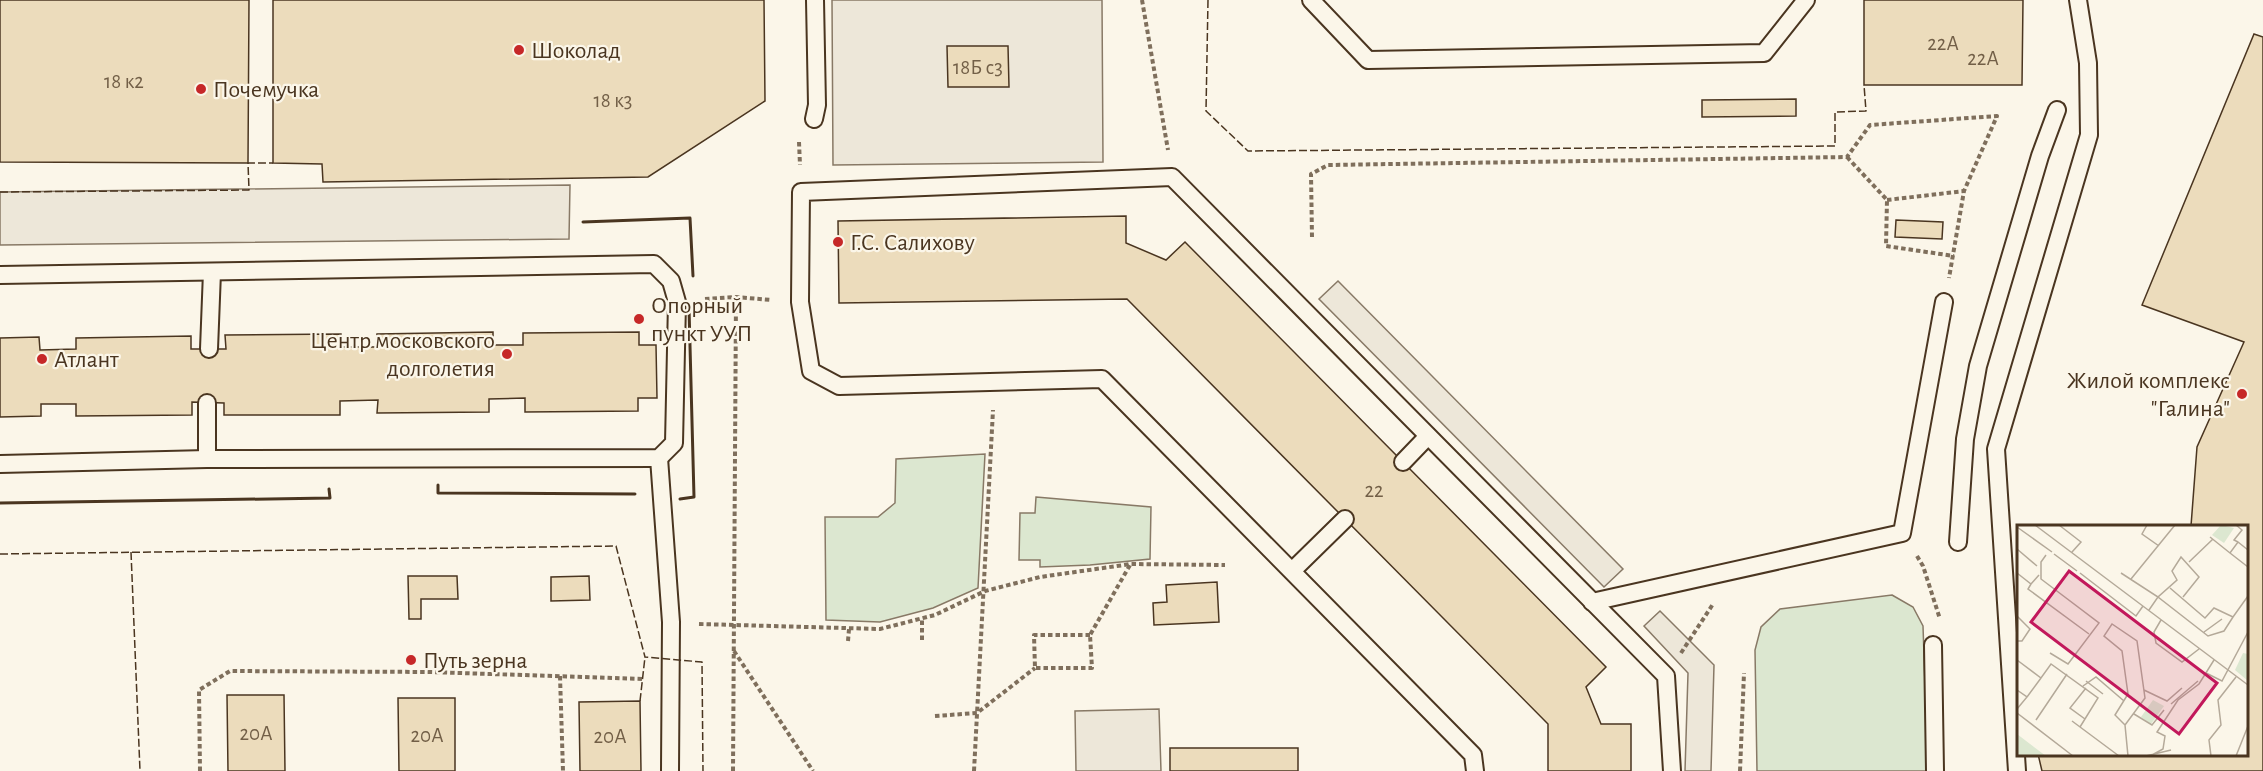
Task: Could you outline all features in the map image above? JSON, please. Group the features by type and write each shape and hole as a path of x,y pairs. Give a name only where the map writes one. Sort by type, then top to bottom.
{"lane":[{"path":"814,119 817,105 816,0"},
{"path":"1311,0 1368,60 1764,53 1806,0"},
{"path":"2018,771 1996,449 2089,135 2088,63 2078,0"},
{"path":"1958,542 1965,439 1978,366 2040,156 2057,110"},
{"path":"1474,771 1473,754 1102,379 839,386 811,371 800,302 801,192 1172,177 1666,676 1672,771"},
{"path":"0,275 654,264 671,281 677,302 674,443 659,458 207,459 0,464"},
{"path":"209,349 212,272"},
{"path":"1592,602 1736,568 1902,533 1944,302"},
{"path":"207,403 207,459"},
{"path":"1403,462 1428,436"},
{"path":"659,458 671,622 670,771"},
{"path":"1292,571 1345,519"},
{"path":"1933,645 1935,771"}],"path":[{"path":"1142,0 1172,177"},
{"path":"1312,237 1311,174 1328,165 1847,157 1887,200 1886,246 1954,256 1965,191 1997,116 1870,125 1847,157"},
{"path":"801,192 799,132 814,119"},
{"path":"1887,200 1965,191"},
{"path":"733,771 736,297 800,302"},
{"path":"974,771 994,382"},
{"path":"1902,533 1923,566 1940,621"},
{"path":"671,622 734,627 880,629 922,618 985,591 1040,577 1131,564 1225,565"},
{"path":"935,716 977,713 1035,668 1092,668 1090,635 1131,564"},
{"path":"1666,676 1736,568"},
{"path":"922,618 922,640"},
{"path":"848,641 849,628"},
{"path":"1035,668 1034,635 1090,635"},
{"path":"734,651 813,771"},
{"path":"200,771 199,690 230,671 670,679"},
{"path":"1740,771 1744,673"},
{"path":"560,676 562,771"}],"green space":[{"path":"985,454 978,588 933,608 880,622 826,620 825,517 878,517 895,503 896,459"},
{"path":"1036,497 1151,507 1150,559 1040,567 1040,560 1019,560 1020,513 1035,513"},
{"path":"1892,595 1913,607 1923,626 1928,771 1757,771 1755,650 1761,627 1780,609"}],"shaded area":[{"path":"832,0 1102,0 1103,162 833,165"},
{"path":"570,185 569,239 0,245 0,192"},
{"path":"1338,281 1623,569 1604,587 1319,299"},
{"path":"1660,611 1714,665 1711,771 1685,771 1688,673 1644,626"},
{"path":"1159,709 1161,771 1076,771 1075,711"}],"building":[{"path":"0,0 249,0 248,163 0,162"},
{"name":"Шоколад","path":"273,0 764,0 765,101 648,177 323,182 322,164 273,163"},
{"path":"1864,0 2023,0 2022,85 1864,85"},
{"name":"Жилой комплекс \"Галина\"","path":"2254,34 2263,37 2263,771 2042,771 2038,756 2248,756 2248,525 2191,525 2197,447 2244,342 2142,305"},
{"path":"947,46 1008,46 1009,87 948,87"},
{"path":"1796,99 1796,116 1702,117 1702,100"},
{"path":"1126,216 1126,243 1166,260 1185,242 1606,667 1586,687 1601,724 1631,724 1631,771 1548,771 1548,724 1127,299 839,303 838,221"},
{"path":"1896,220 1943,222 1942,239 1895,237"},
{"path":"493,332 493,345 523,345 523,333 639,332 639,345 656,345 657,398 638,398 638,411 525,412 525,398 489,399 489,412 377,413 378,400 340,401 340,415 224,415 224,403 192,402 192,415 76,416 76,404 41,404 41,416 0,417 0,338 39,337 40,350 76,349 76,338 191,336 191,349 226,349 225,335 341,334 342,347 376,347 377,334"},
{"path":"408,576 457,576 458,599 421,599 421,619 409,619"},
{"path":"589,576 590,600 551,601 551,577"},
{"path":"1217,582 1219,622 1154,625 1153,603 1167,602 1166,585"},
{"path":"227,695 284,695 285,771 228,771"},
{"path":"398,698 455,698 455,771 399,771"},
{"path":"640,701 641,771 580,771 579,702"},
{"path":"1170,748 1298,748 1298,771 1170,771"}],"fence":[{"path":"1208,0 1206,111 1248,151 1835,146 1835,112 1866,111 1864,85"},
{"path":"0,192 249,190 248,163 273,163"},
{"path":"0,554 616,546 645,657 702,662 703,771"},
{"path":"131,552 140,771"},
{"path":"640,701 645,657"}],"wall":[{"path":"583,222 690,218 693,276"},
{"path":"680,499 694,497 689,308"},
{"path":"438,485 438,493 635,494"},
{"path":"0,503 330,498 329,489"}],"place":[{"name":"Шоколад","path":"519,50"},
{"name":"Почемучка","path":"201,89"},
{"name":"Г.С. Салихову","path":"838,242"},
{"name":"Опорный пункт УУП","path":"639,319"},
{"name":"Центр московского долголетия","path":"507,354"},
{"name":"Атлант","path":"42,359"},
{"name":"Жилой комплекс \"Галина\"","path":"2242,394"},
{"name":"Путь зерна","path":"411,660"}]}
